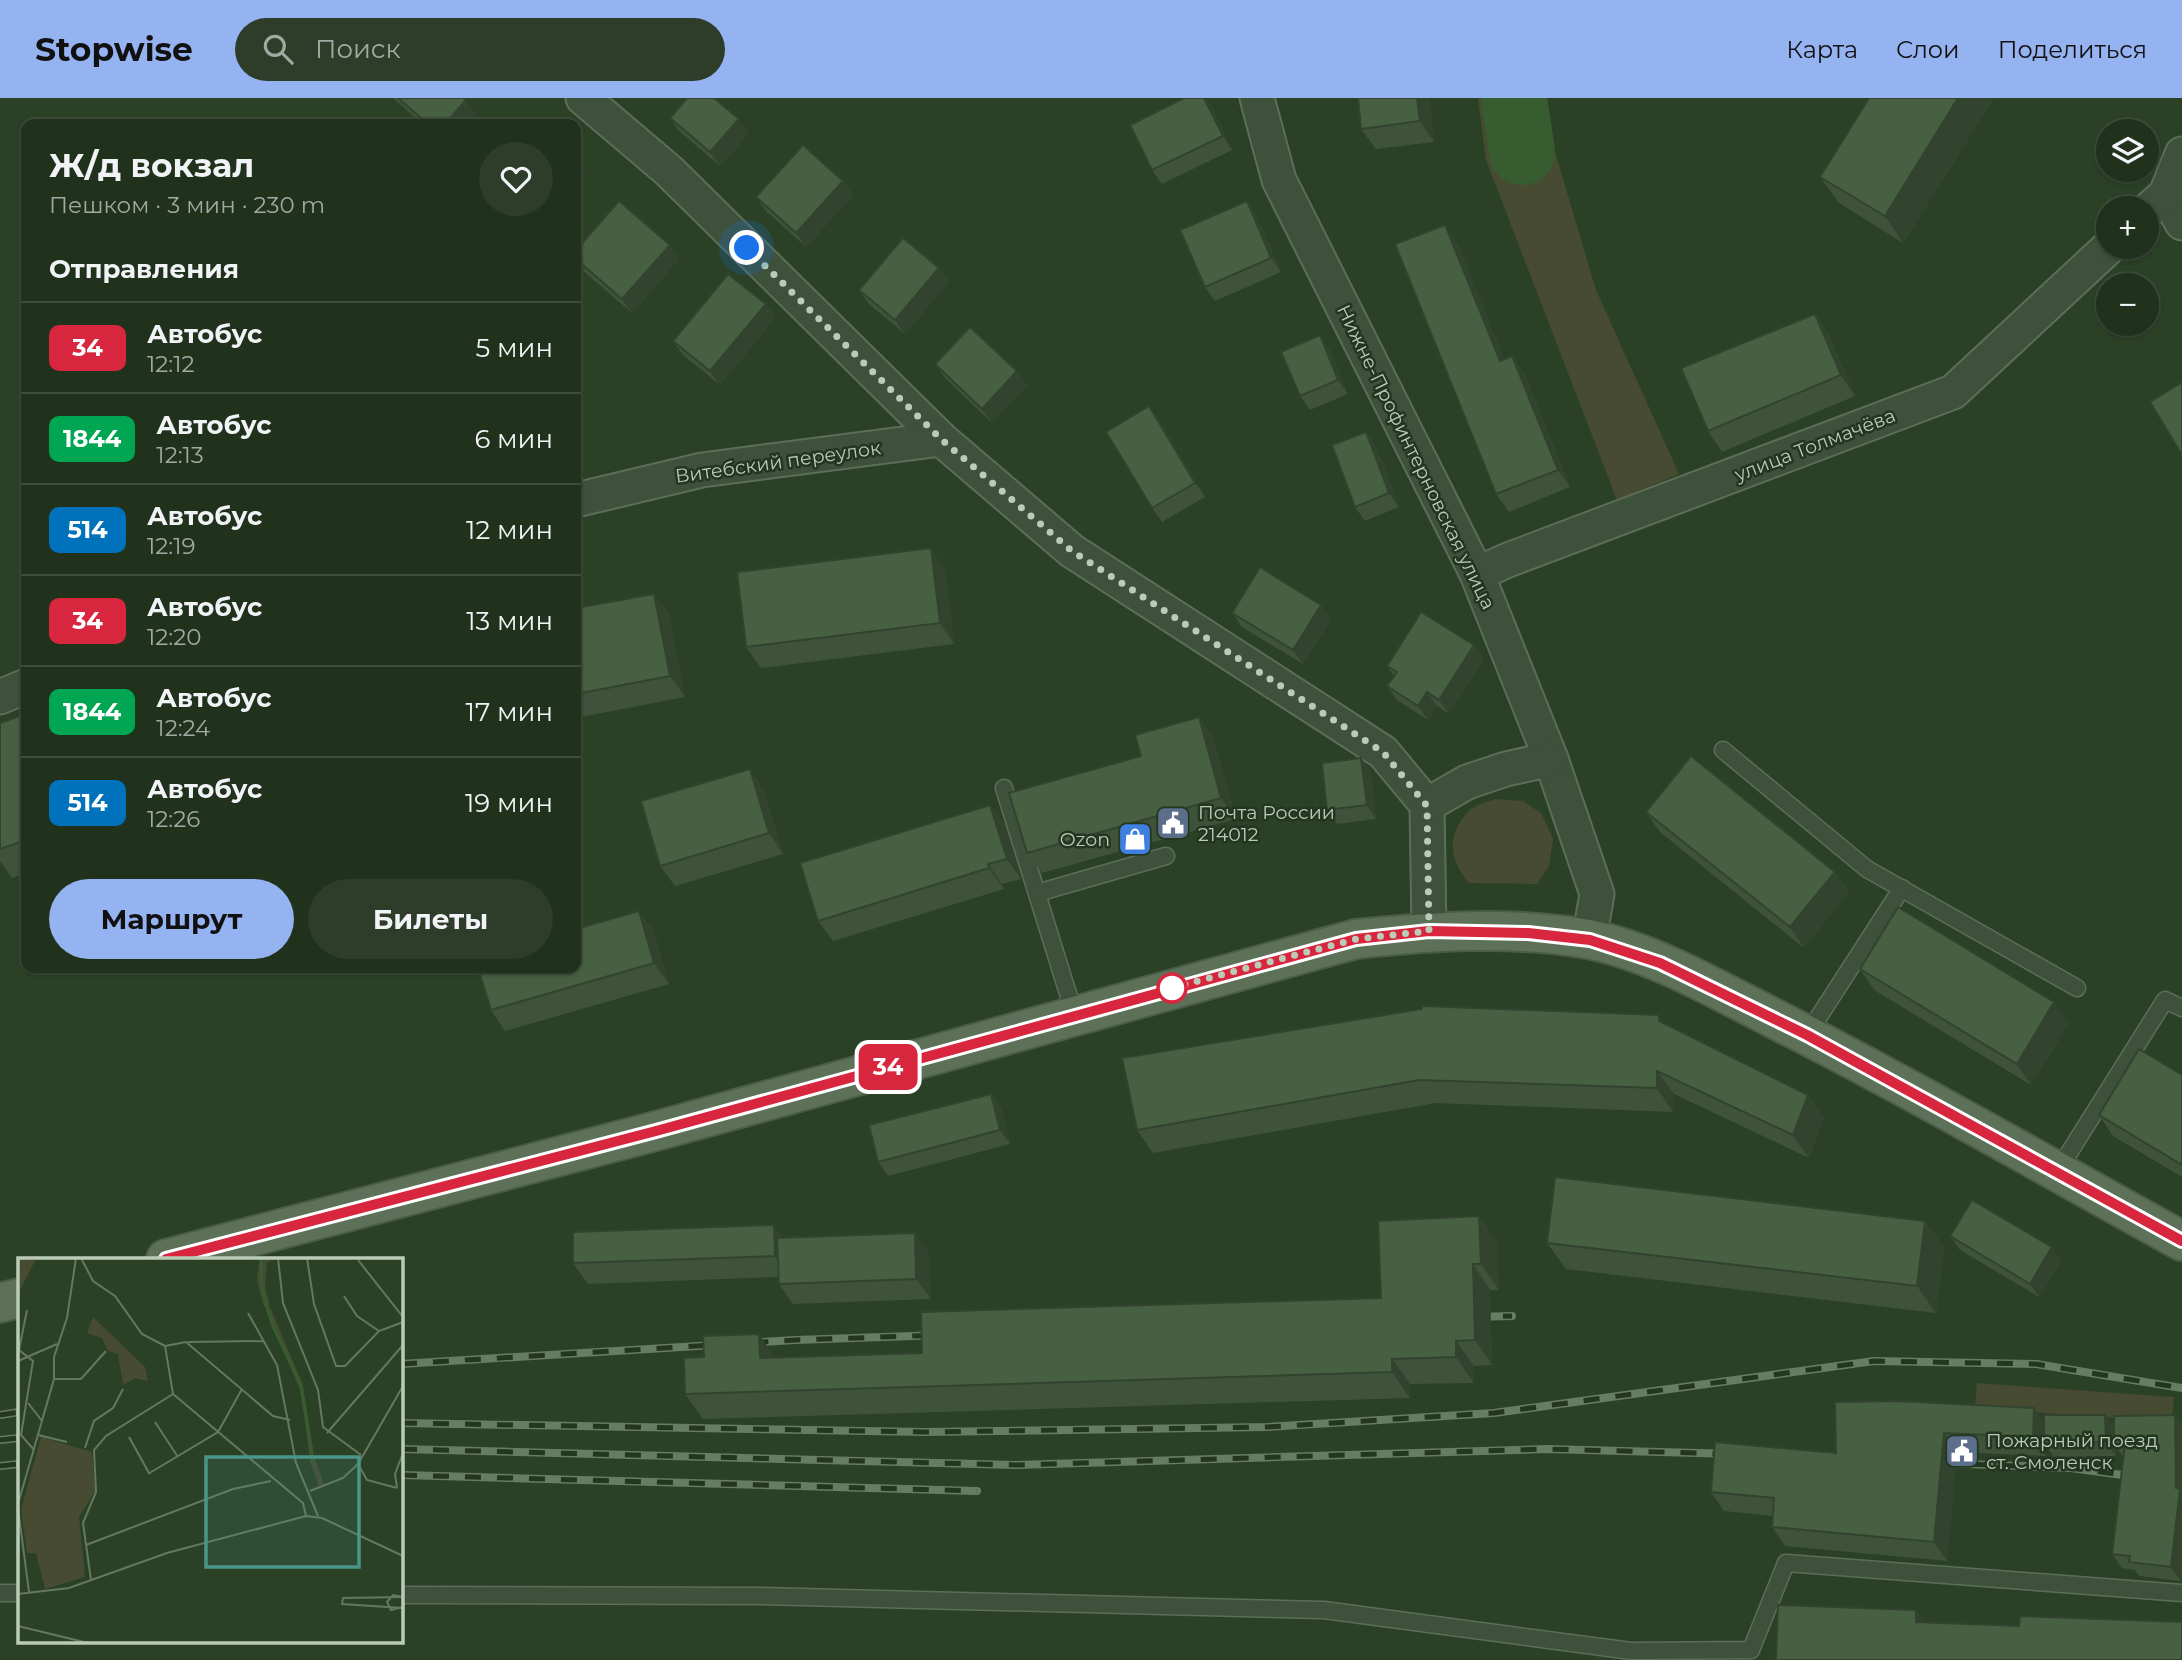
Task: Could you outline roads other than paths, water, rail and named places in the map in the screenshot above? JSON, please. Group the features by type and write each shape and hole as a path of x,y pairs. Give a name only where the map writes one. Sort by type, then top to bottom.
{"main road":[{"path":"170,1258 669,1128 1356,939 1429,931 1528,933 1590,940 1660,963 1807,1035 2182,1241"},
{"path":"0,1303 18,1298"}],"street":[{"path":"583,98 669,171 941,439 1072,551 1383,752 1427,806 1429,931"},
{"name":"Нижне-Профинтерновская улица","path":"1257,98 1279,180 1477,575 1551,759 1597,894 1590,940"},
{"path":"2159,199 2182,154"},
{"path":"2159,205 2182,223"},
{"name":"улица Толмачёва","path":"1477,575 1508,560 1953,393 2096,259"},
{"name":"Витебский переулок","path":"581,499 702,470 941,439"},
{"path":"0,697 21,689"},
{"path":"1427,806 1467,782 1506,769 1551,759"}],"lane":[{"path":"1723,750 1867,869 2077,988"},
{"path":"1004,788 1075,1016"},
{"path":"1037,893 1166,856"},
{"path":"1807,1035 1902,888"},
{"path":"2057,1172 2165,1000 2182,1008"},
{"path":"402,1595 761,1597 1324,1610 1644,1651 1751,1650 1786,1563 2182,1593"},
{"path":"0,1593 18,1593"}],"waterway":[{"path":"1514,98 1522,152"}],"railway":[{"path":"1471,1317 1512,1316"},
{"path":"402,1364 795,1340 942,1335"},
{"path":"402,1423 924,1432 1267,1427 1494,1413 1874,1361 2036,1364 2182,1388"},
{"path":"0,1415 18,1412"},
{"path":"0,1440 18,1438"},
{"path":"402,1449 1015,1465 1547,1449 1735,1454"},
{"path":"1938,1463 2071,1468 2182,1483"},
{"path":"0,1466 18,1464"},
{"path":"402,1475 977,1491"}],"place":[{"name":"Почта России 214012","path":"1173,823"},
{"name":"Ozon","path":"1135,839"},
{"name":"Пожарный поезд ст. Смоленск","path":"1962,1451"}]}
